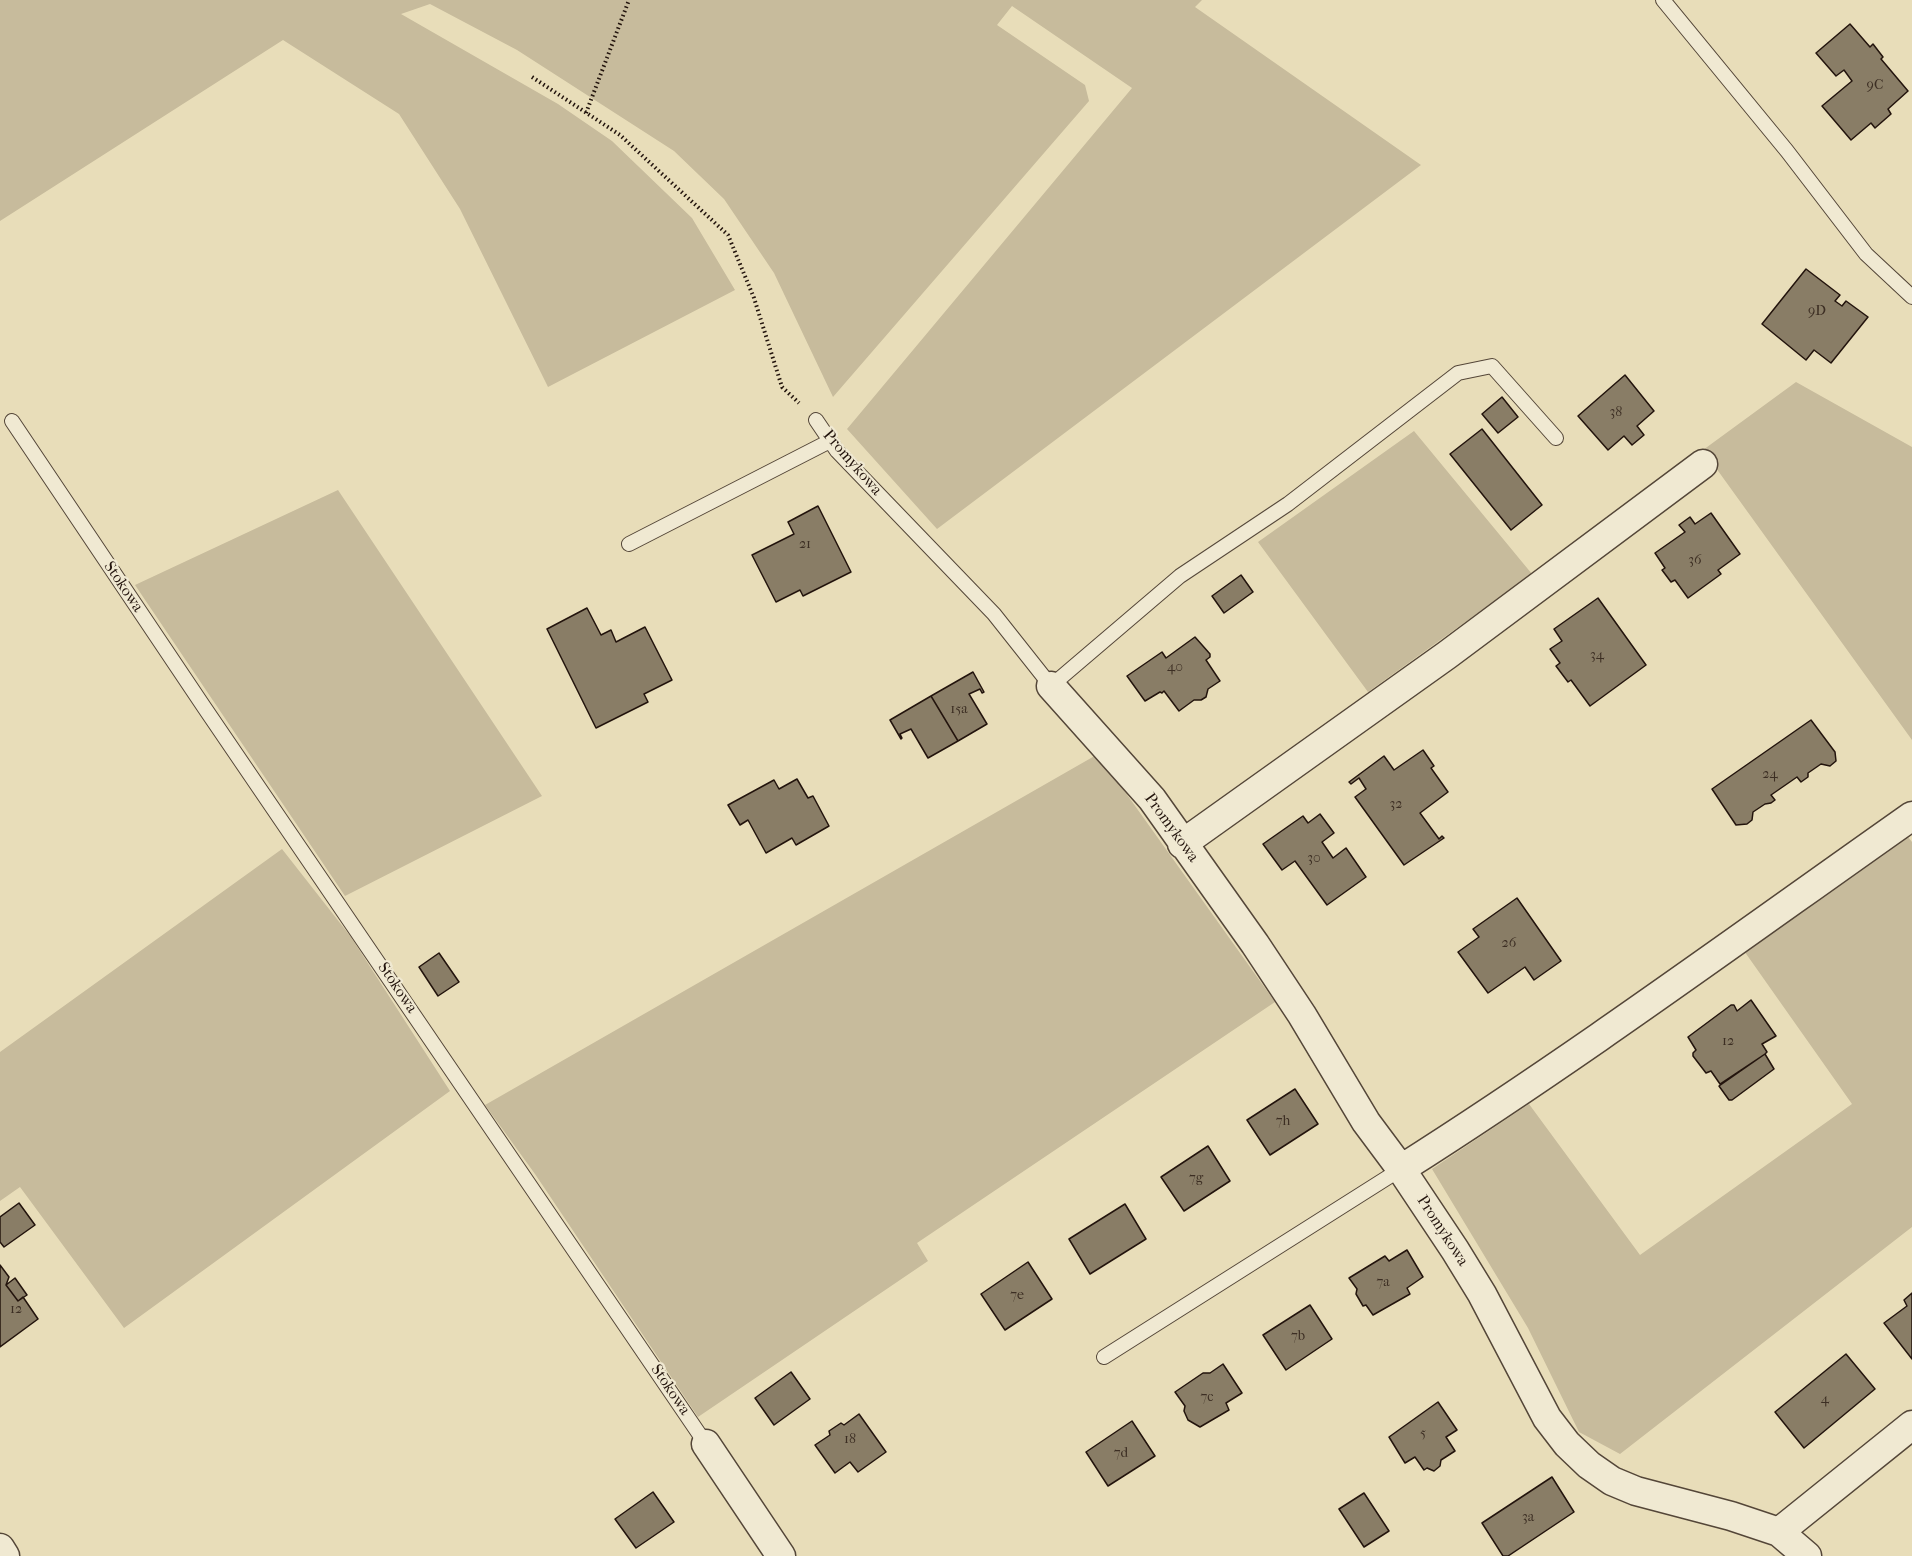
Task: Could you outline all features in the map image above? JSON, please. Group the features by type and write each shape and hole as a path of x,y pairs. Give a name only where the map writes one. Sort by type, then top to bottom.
{"street":[{"path":"1182,844 1447,655 1703,464"},
{"name":"Promykowa","path":"1051,686 1152,799 1182,844 1256,944 1302,1015 1366,1122 1401,1169 1482,1294 1547,1418 1566,1444 1589,1465 1612,1481 1779,1532 1807,1556"},
{"path":"1401,1169 1483,1117 1614,1028 1912,816"},
{"path":"1779,1532 1912,1425"},
{"name":"Stokowa","path":"706,1444 781,1556"},
{"path":"0,1548 5,1556"}],"lane":[{"path":"1663,0 1787,151 1866,254 1912,297"},
{"path":"1051,686 1180,576 1288,504 1458,373 1492,366 1557,438"},
{"name":"Promykowa","path":"816,420 837,451 994,614 1051,686"},
{"name":"Stokowa","path":"12,421 706,1444"},
{"path":"629,544 830,441"},
{"path":"1104,1357 1401,1169"}],"path":[{"path":"586,113 629,0"},
{"name":"Promykowa","path":"532,77 620,135 728,235 754,298 782,387 816,420"}],"shaded area":[{"path":"0,0 1202,0 1195,7 1421,165 937,529 847,429 1132,88 1012,6 997,25 1085,85 1089,101 833,397 774,273 724,199 674,151 517,50 430,4 401,14 558,104 612,141 692,218 735,290 548,387 460,209 399,114 283,40 0,221"},
{"path":"1796,382 1912,447 1912,740 1703,450"},
{"path":"1414,431 1532,574 1368,692 1258,542"},
{"path":"338,490 542,796 345,896 135,585"},
{"path":"1098,754 1275,1002 917,1243 928,1261 698,1417 535,1174 485,1105"},
{"path":"1905,833 1912,842 1912,1227 1620,1454 1579,1432 1528,1328 1432,1169 1529,1104 1640,1255 1852,1104 1742,948"},
{"path":"282,849 351,937 450,1091 124,1328 20,1187 0,1201 0,1052"}],"building":[{"path":"1850,24 1870,47 1873,44 1883,57 1881,59 1908,91 1888,109 1891,114 1875,128 1871,123 1851,140 1822,106 1852,81 1844,70 1836,76 1816,53"},
{"path":"1806,269 1840,295 1835,301 1842,306 1846,301 1868,317 1831,363 1814,350 1806,360 1762,324"},
{"path":"1625,375 1654,411 1637,426 1644,435 1632,445 1624,436 1608,450 1578,416"},
{"path":"1502,397 1518,417 1498,433 1482,414"},
{"path":"1482,429 1542,505 1511,530 1450,454"},
{"path":"818,506 851,572 803,596 800,590 776,602 752,555 794,534 788,522"},
{"path":"1711,513 1740,554 1718,570 1721,574 1688,598 1675,580 1671,582 1662,570 1665,568 1655,553 1685,532 1679,525 1690,517 1695,524"},
{"path":"1241,575 1253,592 1224,613 1212,596"},
{"path":"1598,598 1646,665 1590,706 1571,680 1568,682 1556,666 1560,663 1550,649 1562,641 1554,629"},
{"path":"587,608 601,635 611,630 616,642 645,627 672,680 644,694 648,702 596,728 547,629"},
{"path":"1195,637 1210,654 1206,660 1220,681 1208,689 1206,697 1194,700 1179,711 1164,691 1145,701 1127,676 1162,652 1166,658"},
{"path":"973,672 984,692 982,693 980,689 969,694 987,724 958,741 931,696"},
{"path":"931,696 958,741 928,758 911,729 900,734 901,739 890,720"},
{"path":"1811,720 1835,752 1836,761 1830,766 1821,764 1808,773 1808,777 1801,782 1797,777 1771,795 1775,800 1753,812 1752,820 1747,824 1736,825 1712,789"},
{"path":"1423,750 1434,766 1431,768 1448,792 1420,813 1439,839 1442,836 1444,838 1404,865 1355,797 1366,789 1359,778 1351,784 1349,782 1384,756 1394,770"},
{"path":"797,779 808,798 813,796 829,826 796,845 792,838 766,853 748,820 740,825 728,805 774,780 779,789"},
{"path":"1320,814 1334,833 1322,842 1333,858 1346,848 1366,877 1327,905 1295,861 1282,870 1263,844 1303,816 1308,823"},
{"path":"1517,898 1561,961 1534,980 1525,967 1488,993 1458,952 1479,937 1473,929"},
{"path":"439,953 459,982 438,996 419,967"},
{"path":"1751,1000 1776,1036 1762,1044 1767,1052 1765,1054 1720,1084 1711,1071 1706,1073 1693,1056 1696,1050 1688,1037 1731,1005 1734,1005 1737,1011"},
{"path":"1765,1054 1774,1069 1729,1100 1719,1086"},
{"path":"1295,1089 1318,1124 1270,1155 1247,1120"},
{"path":"1208,1146 1230,1181 1184,1211 1161,1177"},
{"path":"19,1203 35,1225 4,1247 0,1242 0,1217"},
{"path":"1125,1204 1146,1239 1090,1274 1069,1239"},
{"path":"1407,1250 1423,1277 1407,1288 1410,1294 1373,1315 1366,1305 1363,1306 1356,1294 1357,1289 1349,1278 1385,1256 1389,1261"},
{"path":"1028,1262 1052,1299 1005,1330 981,1294"},
{"path":"0,1265 9,1277 6,1285 18,1301 23,1297 38,1319 0,1347"},
{"path":"15,1278 27,1295 18,1301 6,1285"},
{"path":"1912,1293 1912,1359 1884,1323 1907,1306 1904,1300"},
{"path":"1310,1305 1332,1339 1286,1370 1263,1335"},
{"path":"1846,1354 1875,1389 1804,1448 1775,1412"},
{"path":"1223,1364 1242,1393 1226,1403 1229,1410 1200,1427 1188,1420 1184,1411 1185,1406 1175,1392 1203,1373 1210,1373"},
{"path":"791,1372 810,1399 774,1425 755,1398"},
{"path":"1438,1402 1457,1430 1446,1437 1455,1451 1441,1460 1440,1466 1434,1471 1427,1468 1424,1470 1415,1457 1405,1463 1389,1437"},
{"path":"859,1414 886,1452 858,1472 850,1462 835,1473 815,1445 830,1435 829,1431 841,1423 844,1425"},
{"path":"1132,1421 1155,1456 1108,1486 1086,1452"},
{"path":"1552,1477 1574,1512 1508,1556 1503,1556 1482,1523"},
{"path":"653,1492 674,1522 636,1548 615,1519"},
{"path":"1364,1493 1389,1531 1364,1547 1339,1509"}]}
